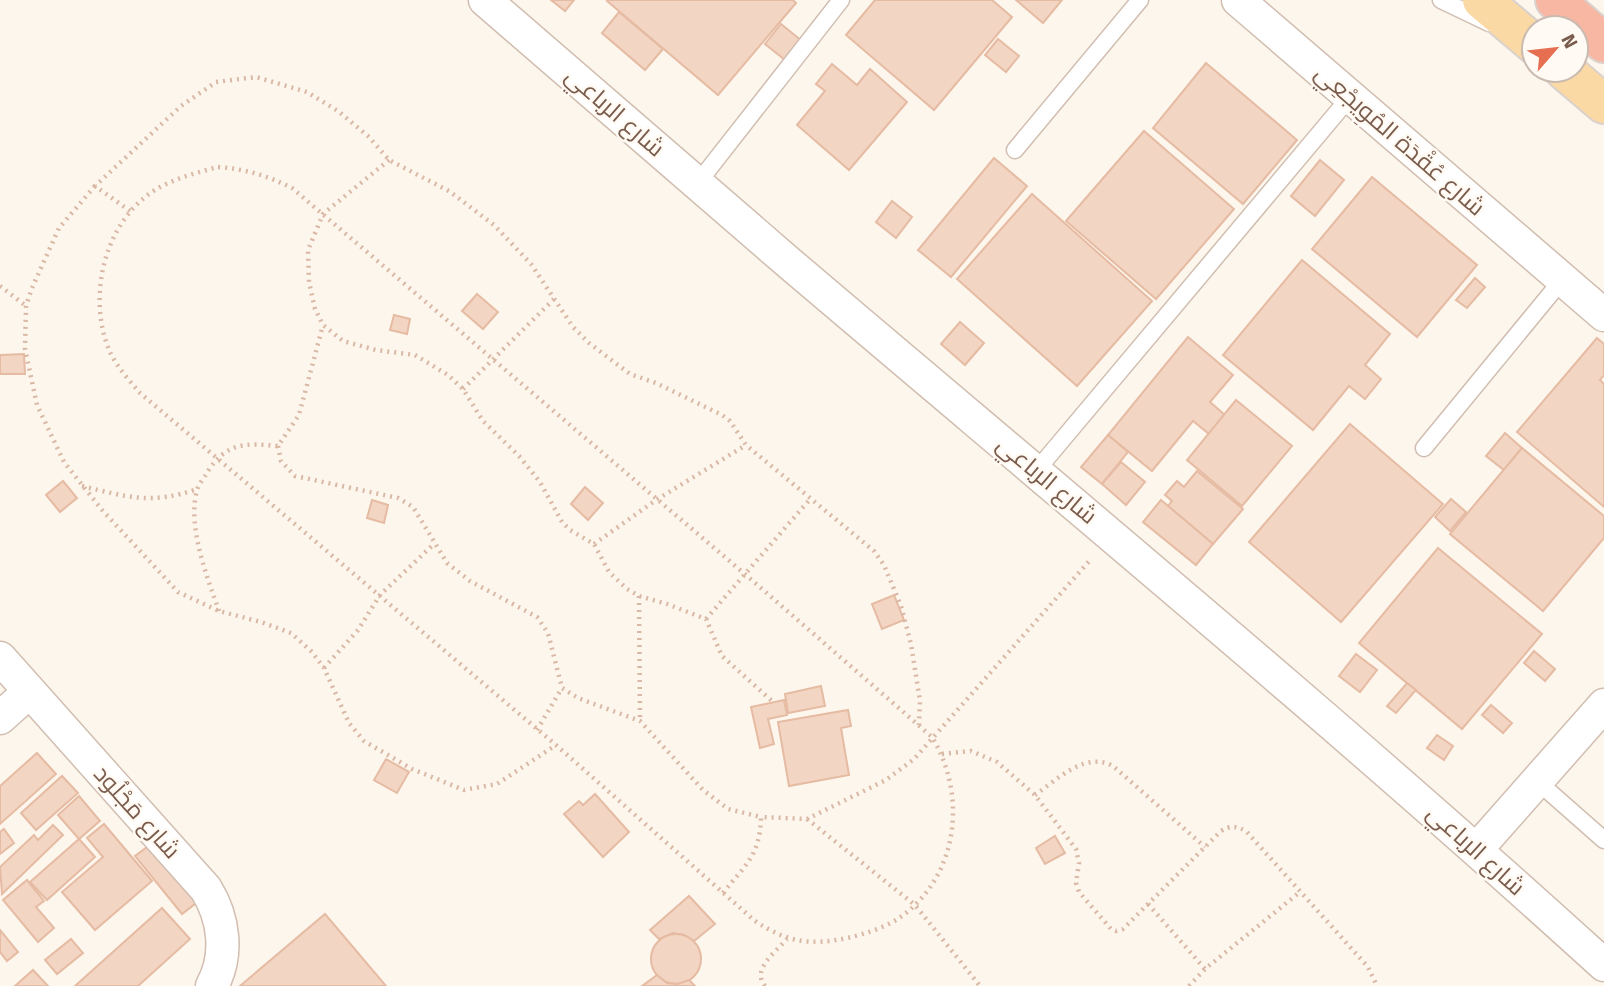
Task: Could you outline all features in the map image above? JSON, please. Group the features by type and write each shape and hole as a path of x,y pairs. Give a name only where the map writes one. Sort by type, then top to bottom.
{"highway":[{"path":"1555,0 1604,43"}],"main road":[{"path":"1482,0 1520,32"},
{"path":"1580,84 1604,104"}],"street":[{"name":"شارع الرباعي","path":"485,0 697,184 1113,535 1477,849 1604,965"},
{"name":"شارع عُقْدَة المُوِيجْعِي","path":"1238,0 1604,315"},
{"name":"شارع مَجْلُود","path":"0,658 206,889 216,904 222,926 222,954 212,986"},
{"path":"0,718 29,692"},
{"path":"1477,849 1604,705"}],"lane":[{"path":"697,184 841,0"},
{"path":"1015,150 1140,0"},
{"path":"1441,0 1481,21 1520,35"},
{"path":"1036,471 1350,97"},
{"path":"1424,447 1562,280"},
{"path":"1537,781 1604,840"}],"path":[{"path":"556,745 498,784 464,790 412,769 364,741 349,723 324,668 312,652 291,633 219,611 178,592 142,555 64,462 37,405 25,349 26,306 59,228 95,186 181,106 216,82 256,78 307,92 338,111 369,137 389,160 449,191 494,225 531,264 573,327 589,343 630,374 656,383 722,415 730,421 746,445 874,551 894,584 911,644 920,701 919,725"},
{"path":"389,160 323,214 308,250 309,282 315,309 323,326 343,341 376,350 415,355 448,375 463,389 483,421 519,456 540,482 562,522 594,544 609,572 639,596 706,619 722,656 772,701"},
{"path":"218,167 239,168 268,176 292,188 323,214 932,737 942,754 951,781 954,811 952,838 944,863 931,886 900,918 863,934 834,941 787,939 755,921 556,745 140,393 122,372 109,350 100,315 100,280 108,249 130,211 160,187 190,174 218,167"},
{"path":"95,186 130,211"},
{"path":"0,286 26,306"},
{"path":"463,389 554,299"},
{"path":"323,326 299,415 278,446 281,461 295,476 398,498 413,507 447,563 470,582 537,617 548,633 562,688 578,698 640,721 703,790 728,809 761,817 807,819 886,780 914,760 1113,535"},
{"path":"219,611 203,565 195,521 197,489 217,458 233,447 253,444 278,446"},
{"path":"594,544 656,500 746,445"},
{"path":"82,486 147,499 173,498 197,489"},
{"path":"706,619 811,498"},
{"path":"324,668 358,630 380,594 435,543"},
{"path":"639,596 640,721"},
{"path":"537,730 562,688"},
{"path":"942,754 971,751 997,762 1035,795 1076,849 1079,863 1076,883 1079,892 1111,929 1116,931 1123,929 1221,831 1238,826 1246,831 1368,967 1377,986"},
{"path":"1035,795 1086,761 1103,761 1113,766 1205,847"},
{"path":"723,893 756,852 761,817"},
{"path":"807,819 915,905 980,986"},
{"path":"1189,986 1300,892"},
{"path":"1148,904 1206,969"},
{"path":"765,986 759,976 761,969 787,939"}],"building":[{"path":"551,0 574,0 565,11"},
{"path":"793,0 796,3 718,95 607,1"},
{"path":"875,0 992,0 1012,17 934,110 846,35"},
{"path":"1016,0 1062,0 1043,23"},
{"path":"619,12 663,49 645,70 602,33"},
{"path":"781,24 802,41 785,60 765,44"},
{"path":"998,39 1019,56 1006,72 985,55"},
{"path":"1206,63 1297,140 1243,204 1153,128"},
{"path":"832,64 857,85 870,69 907,102 849,170 797,125 825,91 816,84"},
{"path":"1144,131 1234,209 1156,299 1066,221"},
{"path":"994,158 1027,186 951,277 918,250"},
{"path":"1320,160 1344,180 1315,216 1291,196"},
{"path":"1372,177 1477,265 1417,337 1312,249"},
{"path":"1032,194 1152,301 1077,386 957,279"},
{"path":"892,201 912,217 896,238 876,222"},
{"path":"1302,260 1390,334 1365,365 1381,379 1365,399 1349,386 1313,430 1223,355"},
{"path":"1475,278 1485,287 1467,308 1456,300"},
{"path":"477,294 498,312 483,329 462,311"},
{"path":"394,315 410,319 407,334 390,330"},
{"path":"960,322 984,343 965,365 941,344"},
{"path":"1188,337 1233,375 1210,402 1225,415 1209,434 1193,421 1152,471 1108,435"},
{"path":"1597,338 1604,344 1604,375 1600,380 1604,384 1604,507 1517,432"},
{"path":"24,354 25,374 0,374 0,355"},
{"path":"1236,400 1292,446 1242,506 1187,460"},
{"path":"1350,424 1443,504 1341,622 1249,542"},
{"path":"1505,433 1522,448 1504,470 1486,456"},
{"path":"1108,435 1128,452 1102,484 1081,467"},
{"path":"1522,448 1604,516 1604,538 1543,611 1450,534"},
{"path":"1121,462 1145,482 1126,505 1102,484"},
{"path":"1197,471 1243,509 1213,544 1168,506 1172,501 1165,495 1177,481 1184,487"},
{"path":"63,481 77,498 60,512 46,495"},
{"path":"585,487 603,503 588,520 571,504"},
{"path":"1451,499 1466,512 1450,531 1435,517"},
{"path":"372,500 388,505 384,523 367,518"},
{"path":"1161,500 1213,544 1196,565 1143,522"},
{"path":"1438,548 1542,634 1462,729 1359,643"},
{"path":"894,595 904,620 882,629 872,604"},
{"path":"1534,651 1555,669 1545,681 1524,663"},
{"path":"1356,654 1377,670 1360,692 1339,676"},
{"path":"1407,683 1416,690 1396,713 1387,706"},
{"path":"821,686 825,706 788,713 785,694"},
{"path":"784,700 787,715 768,719 774,744 760,748 751,707"},
{"path":"1491,705 1512,723 1503,733 1482,715"},
{"path":"848,710 851,726 841,728 849,775 789,786 778,722"},
{"path":"1437,735 1453,746 1444,760 1427,748"},
{"path":"37,753 56,774 0,824 0,786"},
{"path":"386,759 409,772 397,793 374,780"},
{"path":"62,776 78,793 36,830 21,813"},
{"path":"595,794 629,832 603,857 564,814 579,801 583,805"},
{"path":"79,796 100,821 79,839 58,815"},
{"path":"104,824 152,881 95,930 62,892 103,857 87,838"},
{"path":"53,825 63,835 2,894 0,867 34,835 38,840"},
{"path":"4,829 14,843 0,854 0,832"},
{"path":"1055,836 1065,853 1045,864 1036,848"},
{"path":"79,839 95,857 47,900 30,882"},
{"path":"154,842 200,900 182,914 135,856"},
{"path":"27,880 44,901 36,907 54,928 38,942 3,900"},
{"path":"689,896 715,924 694,941 673,933 659,939 650,930"},
{"path":"162,908 190,939 138,986 75,986"},
{"path":"325,914 386,986 240,986"},
{"path":"0,930 18,952 7,961 0,952"},
{"path":"676,934 694,941 701,959 694,977 676,984 658,977 651,959 658,941"},
{"path":"71,939 83,953 57,974 45,960"},
{"path":"33,970 48,986 15,986"},
{"path":"657,975 667,983 678,984 689,980 695,986 642,986"}]}
